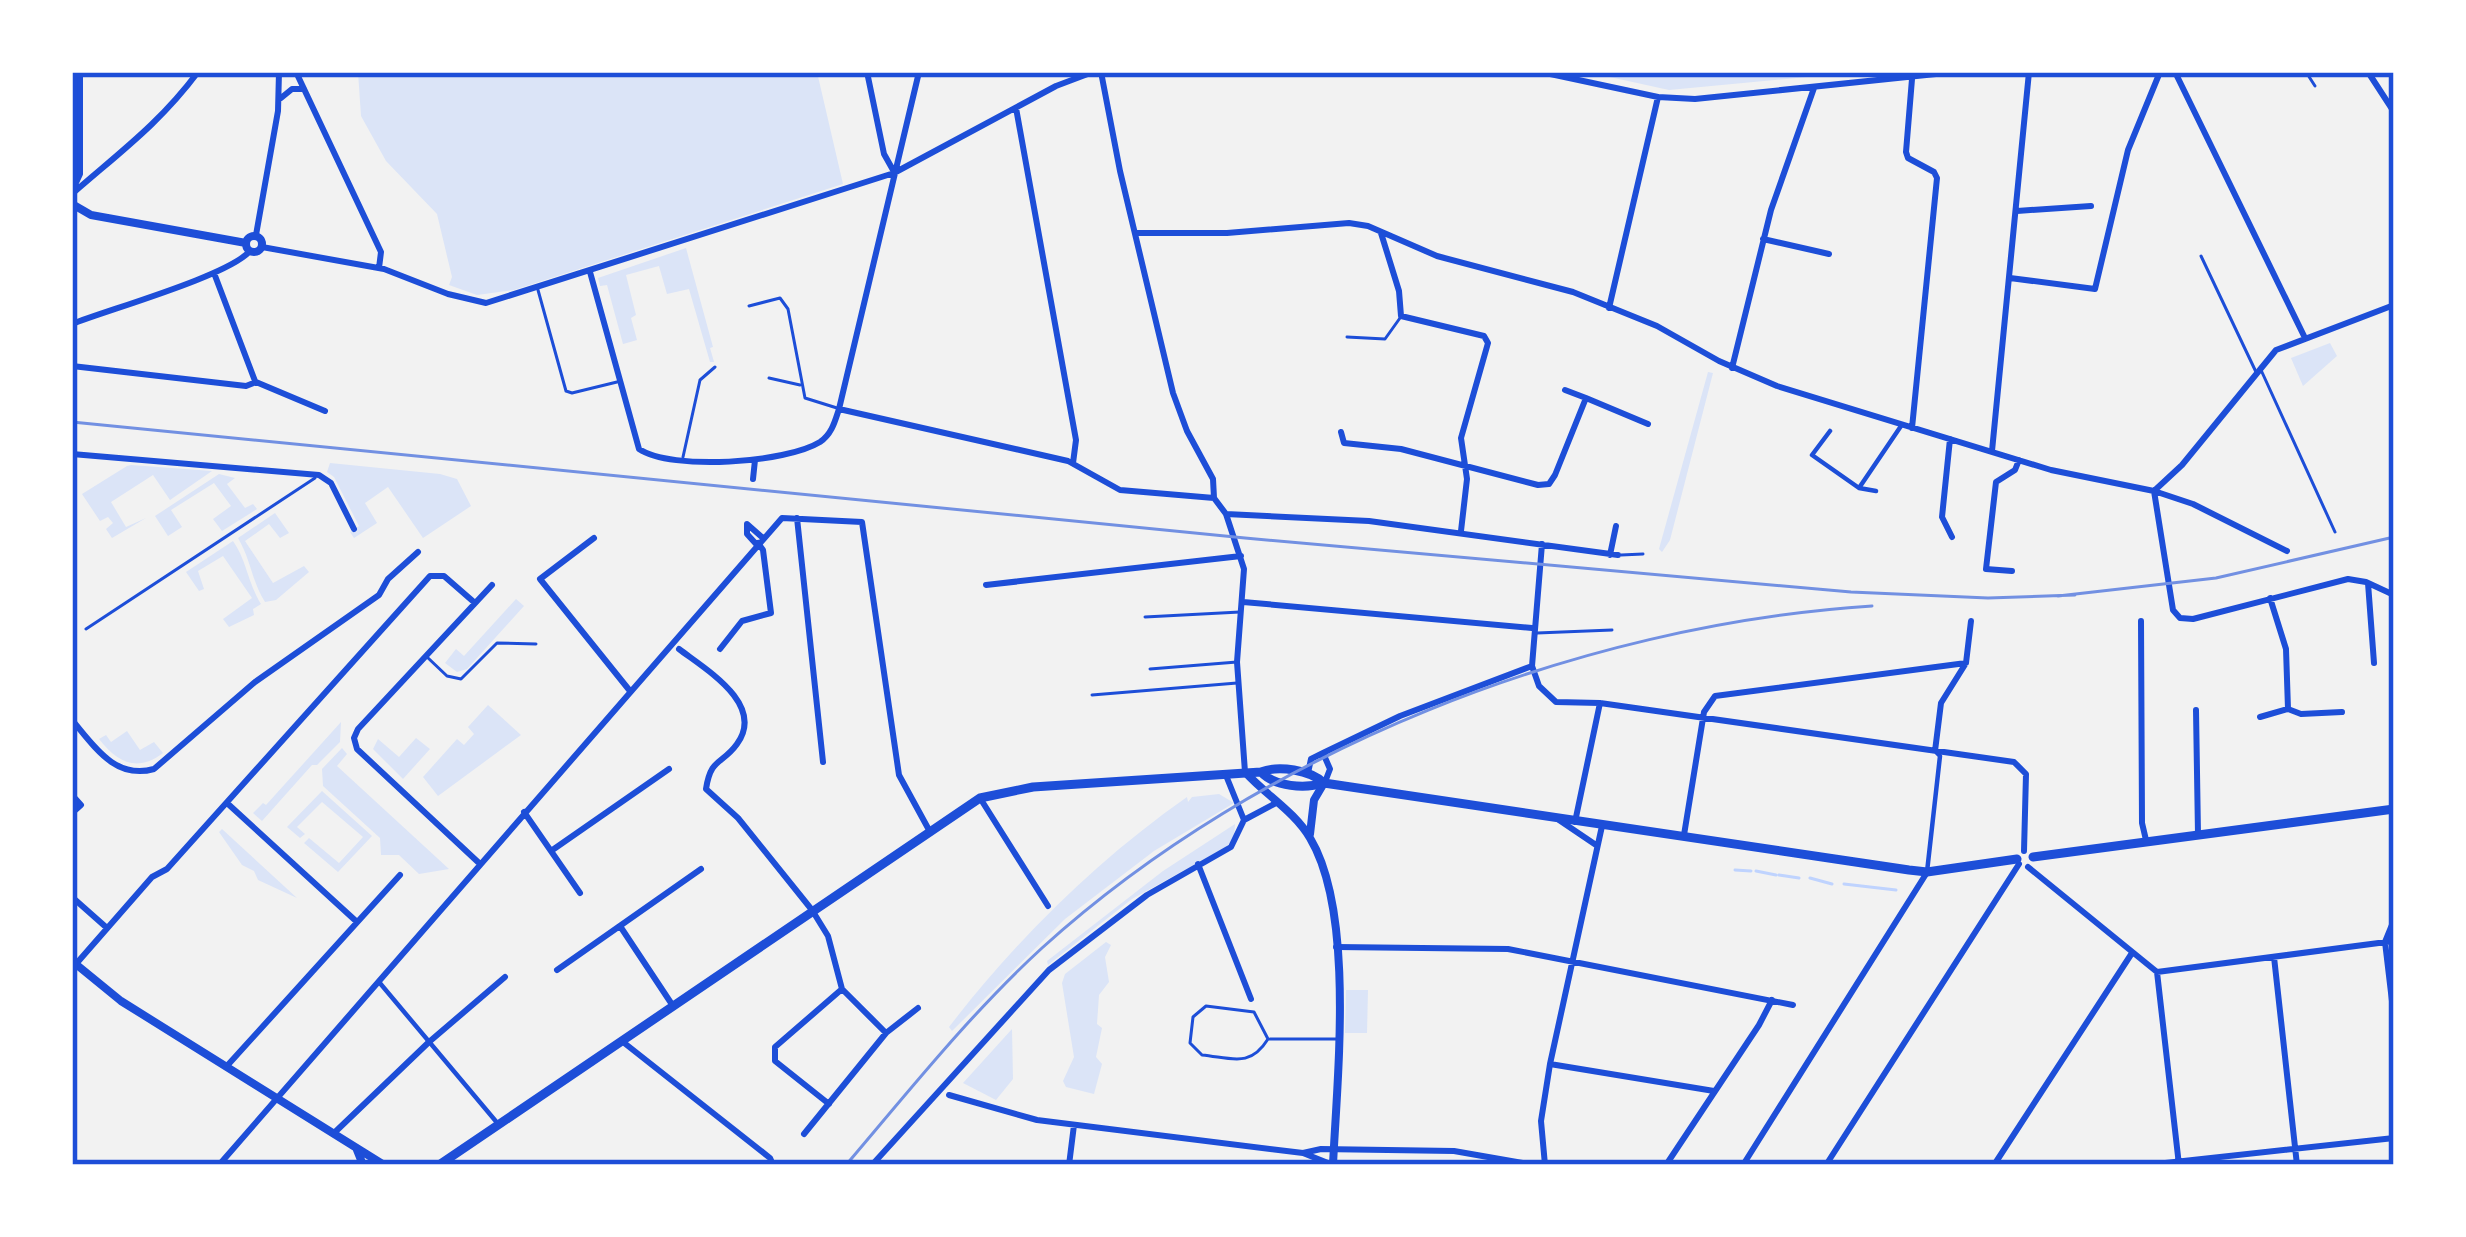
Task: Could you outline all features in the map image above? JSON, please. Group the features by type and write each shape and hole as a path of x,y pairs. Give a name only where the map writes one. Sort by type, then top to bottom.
{"main road":[{"path":"440,1165 929,830 980,798 1033,787 1271,768 1308,773 1324,783 1927,872 2394,808"},
{"path":"1261,772 1270,782 1312,787 1324,783"}],"street":[{"path":"72,192 80,174 80,72"},
{"path":"72,192 158,121 199,72"},
{"path":"72,324 242,259 256,236 279,100 278,72"},
{"path":"296,72 381,252 379,268"},
{"path":"867,72 884,154 894,173"},
{"path":"590,272 639,449 683,459 755,460 819,442 832,428 839,409 919,72"},
{"path":"262,247 379,268 486,303 894,173 1055,86 1097,72 1172,393 1213,478 1214,498 1226,514 1241,556 1237,683 1245,772 1310,836 1325,872 1336,947 1333,1165 1303,1153 1016,1115 949,1095"},
{"path":"1541,72 1658,97 1695,99 1955,72"},
{"path":"1992,451 2030,72"},
{"path":"2010,278 2096,289 2128,150 2160,72"},
{"path":"2175,72 2305,338"},
{"path":"2368,72 2394,112"},
{"path":"1912,78 1906,152 1912,162 1937,178 1912,428"},
{"path":"1732,368 1763,239 1814,88"},
{"path":"279,100 292,89 304,89"},
{"path":"1609,308 1658,97"},
{"path":"1016,108 1076,440 1073,463"},
{"path":"72,204 91,215 257,252 262,247"},
{"path":"2017,211 2091,206"},
{"path":"1136,233 1227,233 1349,223 1437,256 1573,292 1679,336 1732,368 1901,425 2051,470 2154,491 2226,518 2287,551"},
{"path":"1381,233 1399,291 1401,316 1484,336 1488,343 1461,438 1465,467 1461,531"},
{"path":"256,236 262,247"},
{"path":"1763,239 1829,254"},
{"path":"214,273 256,382"},
{"path":"2154,491 2182,465 2276,350 2394,305"},
{"path":"72,366 246,386 256,382 325,411"},
{"path":"1565,390 1648,424"},
{"path":"1341,432 1344,443 1401,449 1549,484 1586,398"},
{"path":"839,409 1073,463 1125,491 1214,498"},
{"path":"1858,488 1901,425"},
{"path":"1830,431 1812,455 1858,488 1876,491"},
{"path":"1949,439 1942,517 1952,537"},
{"path":"72,454 319,475 331,483 354,529"},
{"path":"753,478 755,460"},
{"path":"2012,572 1987,568 1996,482 2015,470 2019,460"},
{"path":"1871,470 1879,476"},
{"path":"2154,491 2173,610 2186,620 2340,580 2392,591"},
{"path":"1226,514 1359,520 1614,555 1616,526"},
{"path":"219,1165 782,518 862,522 898,775 929,830"},
{"path":"797,518 824,762"},
{"path":"594,538 540,579 630,691"},
{"path":"720,649 742,621 771,613 759,542"},
{"path":"1542,544 1532,666 1539,686 1556,702 1600,703 2018,763 2025,771 2024,860 1826,1165"},
{"path":"72,720 116,766 140,772 154,769 255,682 379,595 388,579 418,552"},
{"path":"986,585 1241,556"},
{"path":"383,1165 121,1001 74,962 152,877 166,869 430,576 444,576 475,604"},
{"path":"2368,583 2374,663"},
{"path":"479,863 354,744 358,728 493,585"},
{"path":"2270,598 2286,649 2288,710"},
{"path":"1243,602 1535,631"},
{"path":"1935,751 1941,703 1966,663 1971,621"},
{"path":"2141,622 2142,823 2146,840"},
{"path":"679,649 730,689 743,711 741,736 736,746 714,762 706,788 739,818 812,910 828,936 842,989 886,1033"},
{"path":"1683,838 1702,718 1708,703 1722,692 1966,663"},
{"path":"1308,773 1311,759 1323,753 1423,707 1532,666"},
{"path":"1575,822 1600,703"},
{"path":"2196,710 2198,833"},
{"path":"2260,717 2288,710 2342,712"},
{"path":"1743,1165 1927,872 1940,756 1935,751"},
{"path":"1310,836 1314,800 1330,769 1323,753"},
{"path":"551,851 669,769"},
{"path":"1226,773 1244,820"},
{"path":"72,795 81,805 72,813"},
{"path":"980,798 1048,906"},
{"path":"226,802 357,922"},
{"path":"872,1165 1049,970 1147,895 1231,847 1244,820 1276,803"},
{"path":"524,811 580,893"},
{"path":"1559,820 1597,847"},
{"path":"1545,1165 1541,1121 1550,1064 1602,826"},
{"path":"2024,860 2157,972 2179,1163"},
{"path":"1198,864 1250,999"},
{"path":"557,970 701,869"},
{"path":"226,1067 400,875"},
{"path":"72,898 107,928"},
{"path":"2394,920 2389,941 2394,1018"},
{"path":"620,926 674,1006"},
{"path":"2157,972 2389,941"},
{"path":"1336,947 1508,949 1792,1005"},
{"path":"1994,1165 2132,952"},
{"path":"2274,957 2297,1165"},
{"path":"333,1134 505,977"},
{"path":"377,980 499,1125"},
{"path":"829,1104 775,1061 774,1055 775,1047 842,989"},
{"path":"1666,1165 1772,1000"},
{"path":"804,1134 886,1033 919,1008"},
{"path":"623,1042 772,1165"},
{"path":"1550,1064 1714,1091"},
{"path":"1069,1165 1074,1125"},
{"path":"2147,1165 2394,1138"},
{"path":"356,1148 364,1165"},
{"path":"1303,1153 1307,1149 1454,1150 1534,1165"}],"lane":[{"path":"2306,72 2315,86"},
{"path":"2201,256 2335,532"},
{"path":"538,288 566,391 619,381"},
{"path":"749,306 780,298 788,309 805,398 839,409"},
{"path":"1347,337 1384,339 1401,316"},
{"path":"683,459 700,380 715,367"},
{"path":"769,378 802,385"},
{"path":"86,628 319,475"},
{"path":"1614,555 1643,554"},
{"path":"1145,617 1241,612"},
{"path":"1535,631 1612,630"},
{"path":"426,656 447,676 461,680 497,643 536,644"},
{"path":"1150,670 1237,662"},
{"path":"1092,695 1237,683"},
{"path":"1207,1006 1254,1012 1268,1039 1259,1054 1247,1059 1202,1055 1190,1043 1193,1017 1207,1006"},
{"path":"1268,1039 1338,1040"}],"shaded area":[{"path":"358,72 817,72 843,184 514,290 477,295 449,285 452,277 437,214 386,161 361,116"},
{"path":"1587,72 1860,72 1669,90"},
{"path":"686,248 714,362 710,362 689,289 667,294 659,266 626,275 637,340 623,344 607,285 600,286 598,278"},
{"path":"2330,343 2337,356 2303,386 2291,358"},
{"path":"1708,372 1713,373 1670,540 1662,552 1659,549"},
{"path":"330,463 457,479 471,506 423,538 388,487 365,503 377,523 354,538 350,532 359,526 327,472"},
{"path":"127,466 212,471 170,500 153,475 111,502 126,527 146,518 112,538 106,529 113,523 108,517 100,521 82,494"},
{"path":"219,474 235,478 227,484 245,508 253,504 257,509 222,531 213,519 231,506 214,483 171,510 182,527 168,536 155,516"},
{"path":"275,513 289,533 280,538 269,524 245,541 273,583 304,566 309,572 276,600 265,602 238,538"},
{"path":"233,541 261,604 253,609 254,615 229,627 223,619 252,598 223,556 198,571 204,589 199,591 186,572"},
{"path":"516,599 524,606 467,669 457,672 445,663 456,649 464,656"},
{"path":"488,705 521,735 438,796 423,777 457,739 464,745 474,734 468,727"},
{"path":"341,722 340,742 312,765 262,821 253,813 266,805"},
{"path":"127,731 140,750 154,742 163,753 145,762 128,762 99,739 106,735 111,742"},
{"path":"416,738 430,749 403,779 373,749 378,739 399,757"},
{"path":"342,748 347,754 337,766 449,869 419,874 399,855 381,855 380,838 323,786 322,769"},
{"path":"322,791 372,836 338,872 304,843 309,838 339,863 363,837 322,802 297,827 305,834 300,838 287,827"},
{"path":"1219,794 1234,803 1154,851 1065,919 952,1031 949,1027 1002,963 1090,875 1187,797 1188,802 1192,797"},
{"path":"1235,824 1234,838 1226,847 1132,899 1048,965 1047,961 1163,871"},
{"path":"222,829 297,898 258,880 254,871 242,865 219,832"},
{"path":"1106,942 1111,945 1105,957 1109,982 1099,995 1097,1024 1102,1028 1096,1057 1102,1064 1094,1094 1066,1087 1063,1081 1074,1057 1062,983 1065,974"},
{"path":"1346,990 1368,990 1367,1033 1345,1033"},
{"path":"1012,1029 1013,1079 996,1100 963,1083"}],"waterway":[{"path":"1735,870 1751,871"},
{"path":"1756,871 1776,875"},
{"path":"1779,875 1799,878"},
{"path":"1810,878 1832,884"},
{"path":"1844,884 1896,890"}],"railway":[{"path":"72,422 1245,538 1851,592 1988,598 2075,595"},
{"path":"2058,596 2216,578 2394,537"},
{"path":"846,1165 965,1026 1042,948 1128,877 1222,814 1323,758 1429,710 1538,670 1649,640 1761,618 1872,606"}]}
